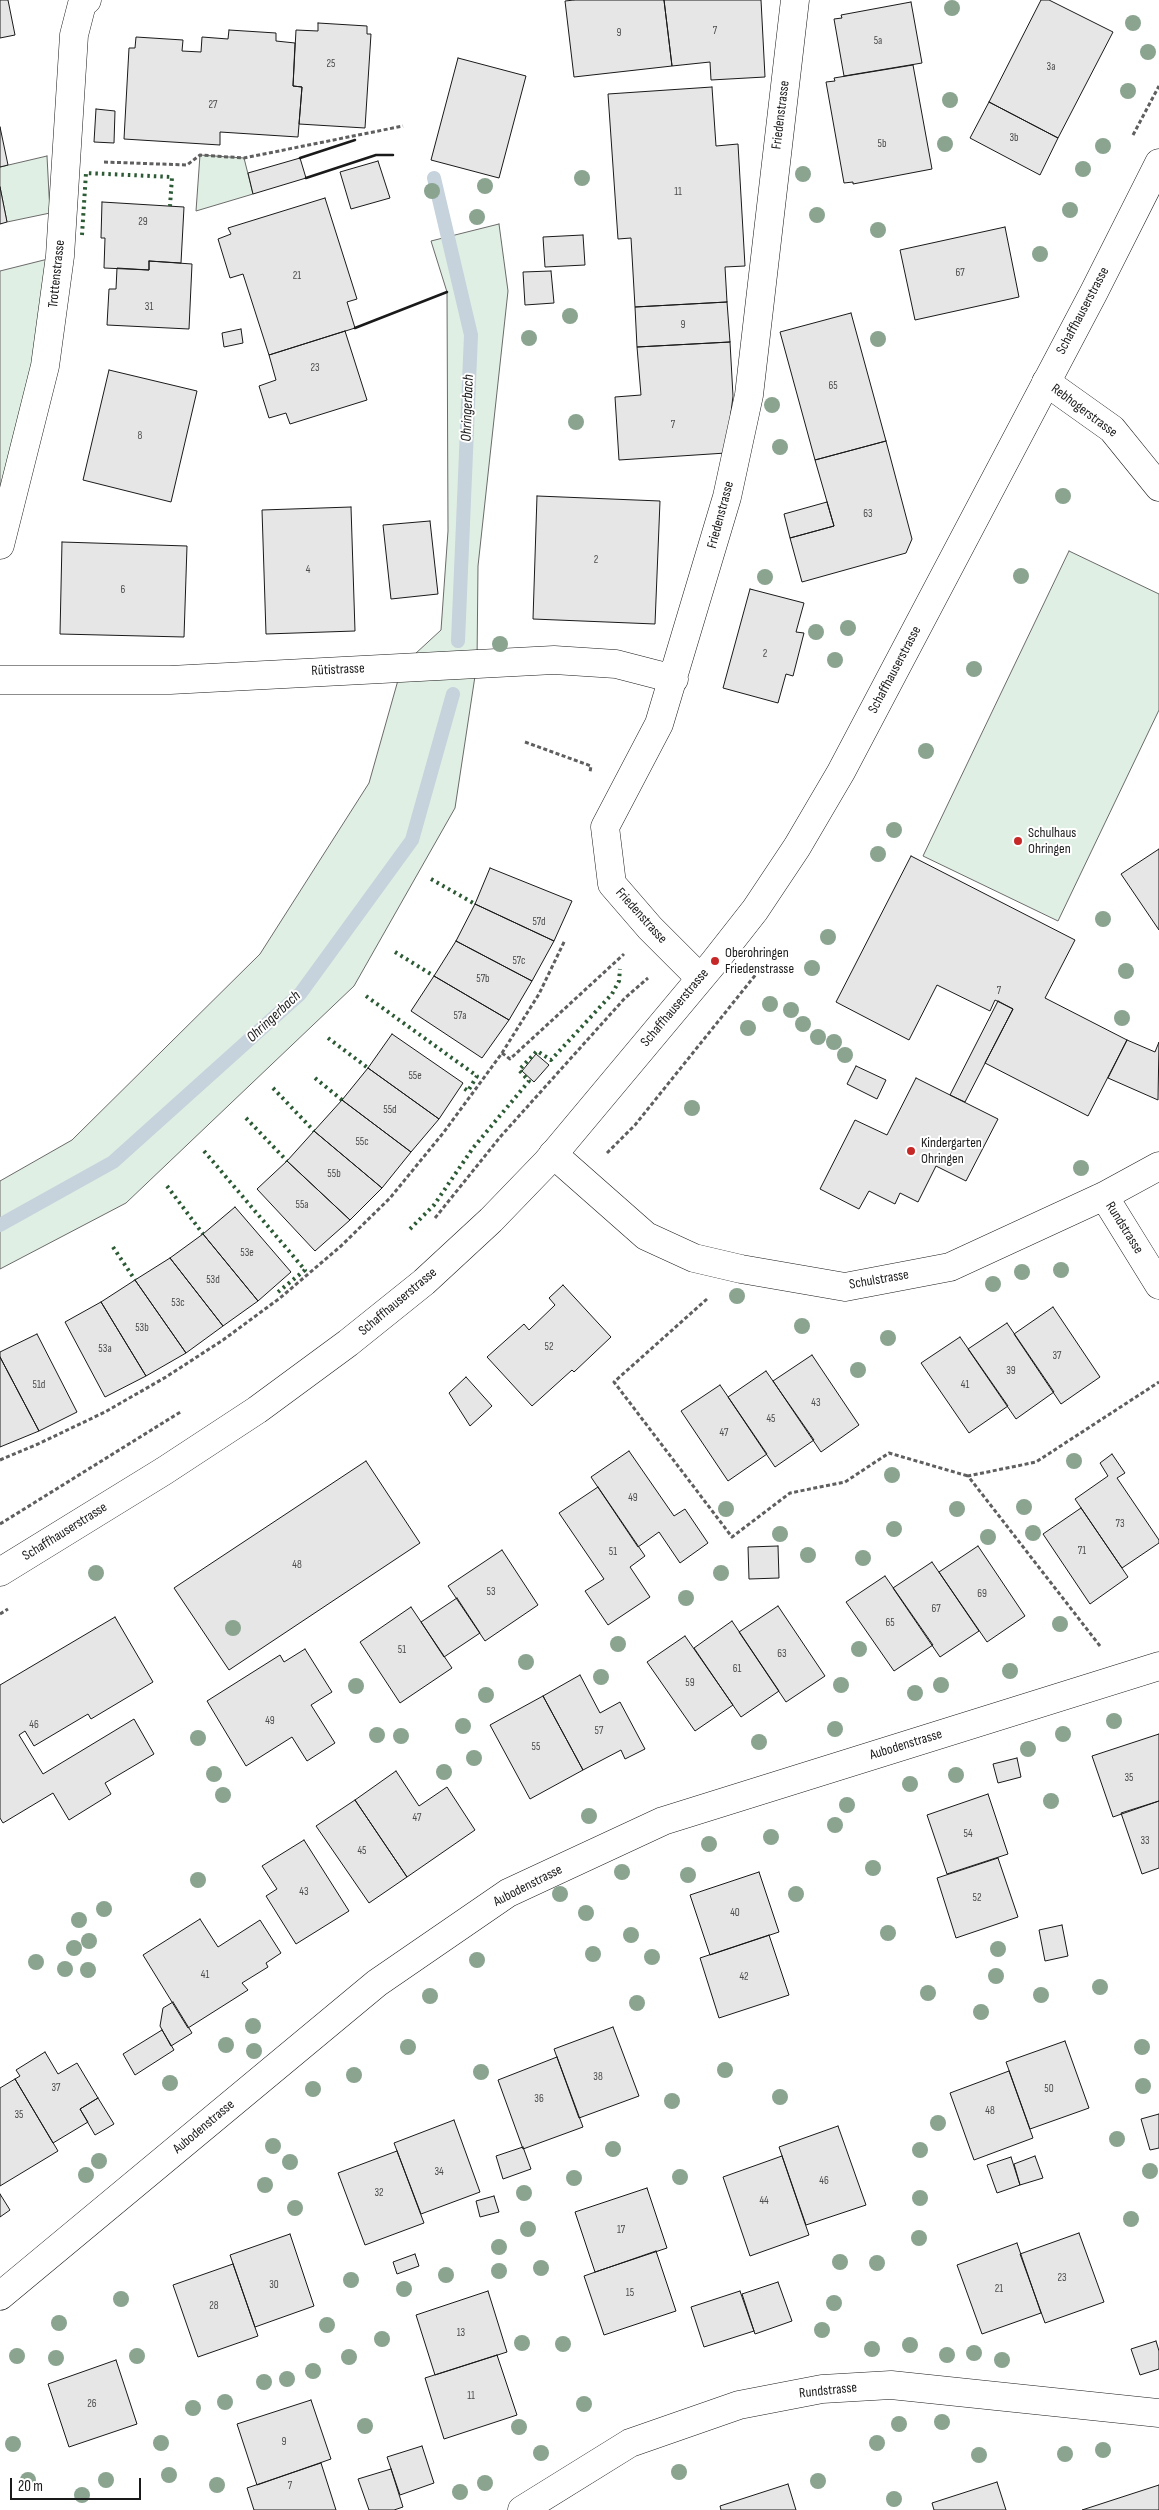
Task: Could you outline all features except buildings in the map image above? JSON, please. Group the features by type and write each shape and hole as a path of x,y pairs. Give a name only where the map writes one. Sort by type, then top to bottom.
{"street":[{"name":"Trottenstrasse","path":"0,545 45,366 60,256 74,36 82,4 86,0"},
{"name":"Friedenstrasse","path":"700,978 650,928 612,884 604,827 659,724 728,497 749,395 795,0"},
{"name":"Schaffhauserstrasse","path":"0,1572 164,1471 257,1410 348,1343 424,1282 491,1220 553,1154 700,978 755,910 797,847 841,772 1159,163"},
{"name":"Rebhogerstrasse","path":"1046,382 1112,429 1159,487"},
{"name":"Rütistrasse","path":"0,680 170,680 402,666 554,660 616,664 674,679"},
{"name":"Schulstrasse","path":"553,1154 646,1236 694,1258 741,1269 845,1287 950,1267 1104,1196 1159,1166"},
{"name":"Rundstrasse","path":"1104,1196 1159,1285"},
{"name":"Aubodenstrasse","path":"0,2296 377,1983 508,1893 663,1822 1159,1666"},
{"name":"Rundstrasse","path":"522,2510 630,2443 739,2406 822,2389 891,2385 1159,2413"}],"path":[{"path":"110,162 187,165 200,155 244,158 403,126"},
{"path":"525,742 591,766"},
{"path":"0,1460 105,1412 166,1377 223,1340 280,1298 341,1246 390,1198 444,1132 502,1053 539,994 565,940"},
{"path":"502,1053 510,1059 626,951"},
{"path":"429,1225 500,1136 625,998"},
{"path":"741,1269 614,1382 732,1537 790,1493 845,1482 889,1453 968,1476 1036,1462 1159,1382"},
{"path":"0,1524 183,1411"},
{"path":"968,1476 1123,1677"}],"green space":[{"path":"200,155 244,158 253,194 196,211"},
{"path":"47,156 50,213 7,222 0,187 0,167"},
{"path":"499,224 508,291 478,566 477,663 455,808 354,986 126,1203 0,1269 0,1181 72,1140 260,954 369,783 402,666 441,630 448,531 447,292 431,241"},
{"path":"60,256 0,545 0,271"},
{"path":"1069,551 1159,594 1159,710 1058,921 923,856"}],"waterway":[{"name":"Ohringerbach","path":"434,178 471,335 458,641"},
{"name":"Ohringerbach","path":"0,1225 113,1162 300,994 412,840 453,694"}],"hedge":[{"path":"82,235 86,173 172,177 170,206"},
{"path":"431,879 475,904"},
{"path":"395,952 434,976"},
{"path":"410,1229 434,1205 473,1148 529,1081 519,1070 537,1051 551,1060 612,994 619,981 620,969"},
{"path":"366,996 477,1076 468,1091 461,1086"},
{"path":"328,1038 368,1068"},
{"path":"315,1078 342,1100"},
{"path":"273,1088 314,1131"},
{"path":"246,1118 287,1161"},
{"path":"204,1151 305,1270 278,1292"},
{"path":"167,1186 203,1234"},
{"path":"113,1247 135,1280"}],"wall":[{"path":"300,158 355,140"},
{"path":"306,178 376,155 393,155"},
{"path":"355,328 447,292"}],"place":[{"name":"Schulhaus Ohringen","path":"1018,841"},
{"name":"Oberohringen Friedenstrasse","path":"715,961"},
{"name":"Kindergarten Ohringen","path":"911,1151"}]}
